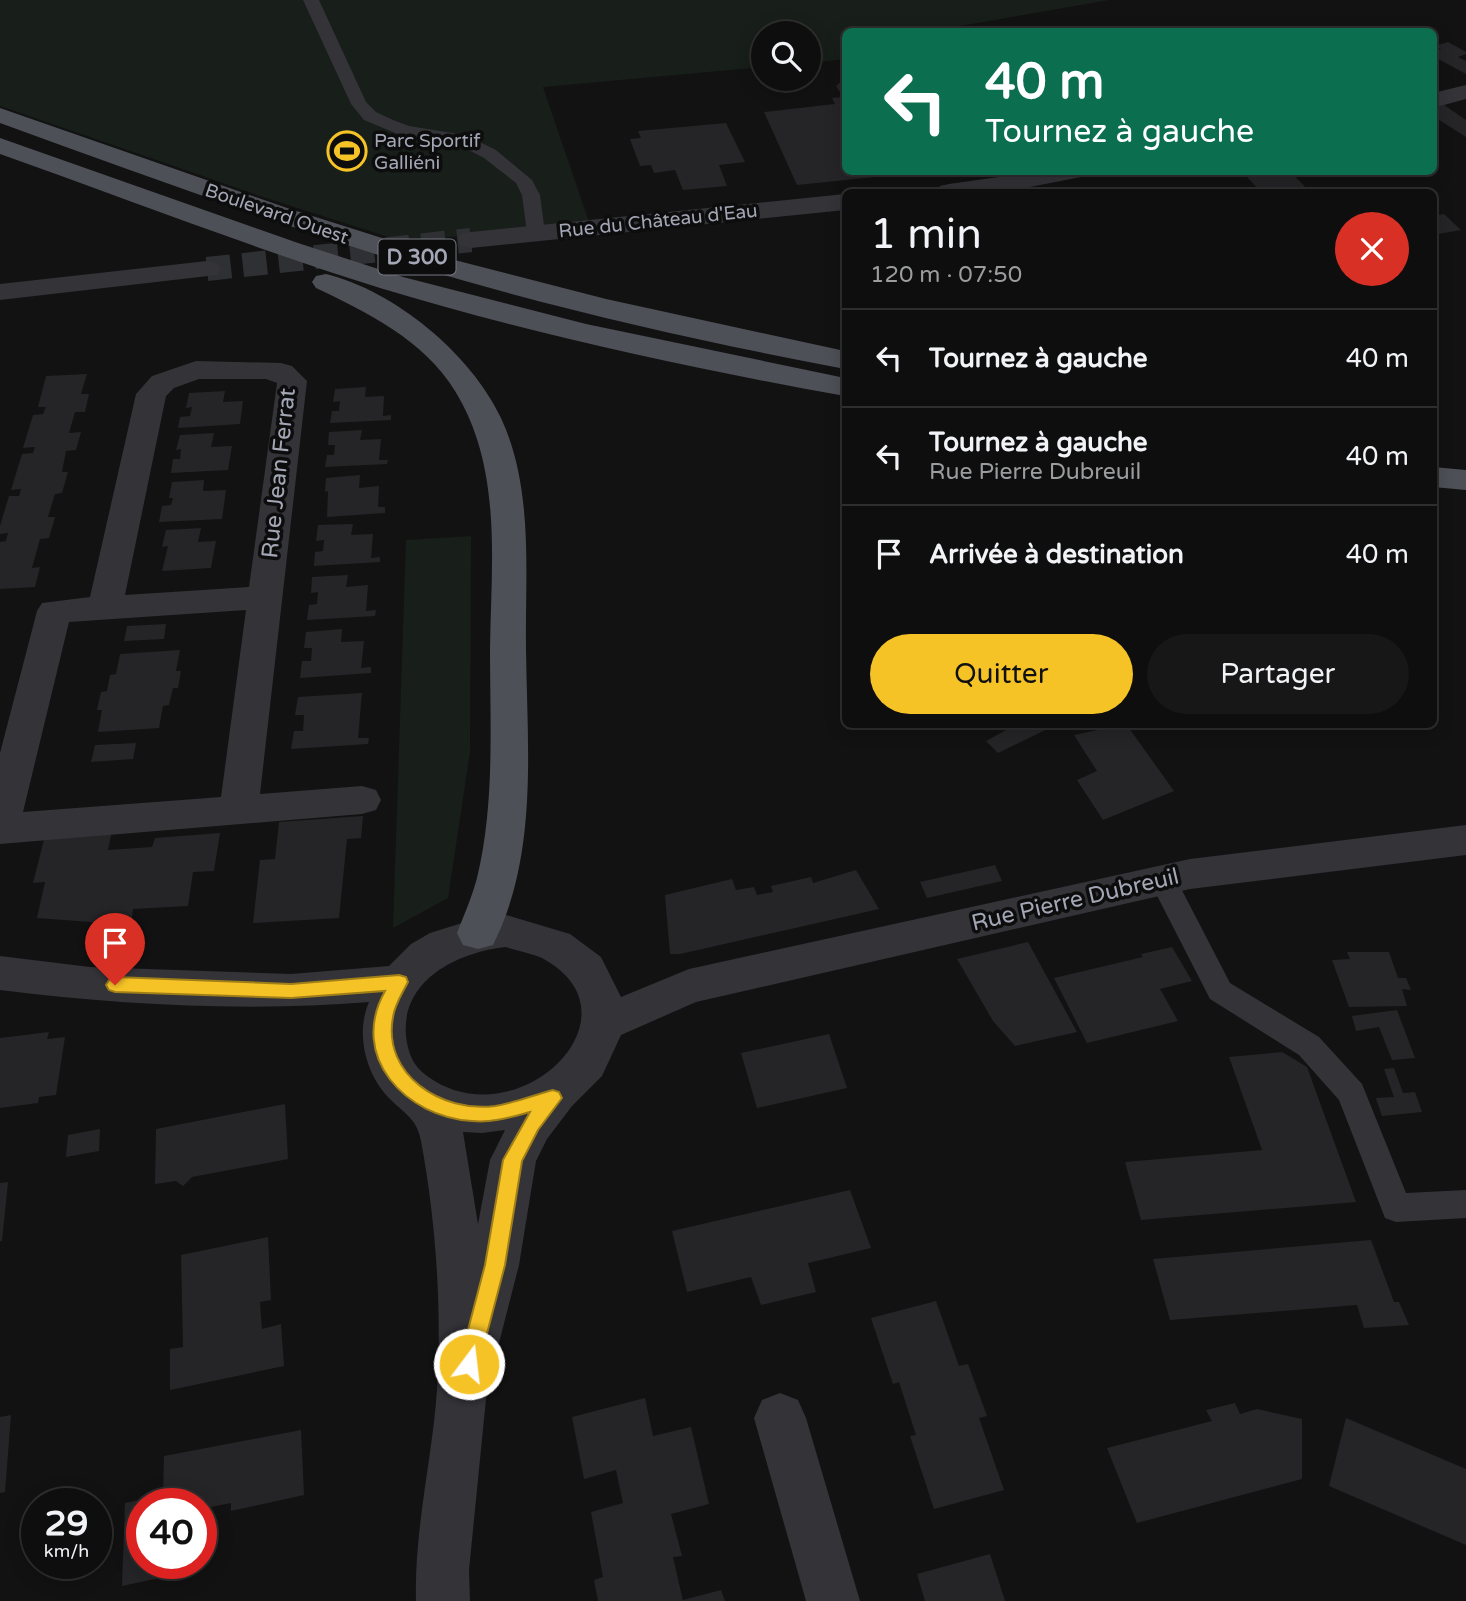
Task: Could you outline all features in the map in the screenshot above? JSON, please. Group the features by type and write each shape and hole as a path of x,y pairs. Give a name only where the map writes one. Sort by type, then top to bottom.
{"main road":[{"name":"Boulevard Ouest","path":"0,115 259,208 374,245 635,315 842,359"},
{"name":"Boulevard Ouest","path":"0,146 330,263 488,309 699,359 842,386"},
{"path":"231,228 270,260 362,298 415,330 468,387 486,418 499,452 507,504 511,741 497,874 478,933"},
{"path":"1437,451 1466,453"},
{"path":"1437,477 1466,480"}],"street":[{"path":"1437,99 1466,92"},
{"path":"981,189 1056,175"},
{"name":"Rue du Château d'Eau","path":"471,240 842,202"},
{"path":"0,292 207,269"},
{"name":"Rue Jean Ferrat","path":"105,608 151,394 163,382 196,370 281,372 292,382 239,810"},
{"path":"265,597 54,611 0,828 362,800"},
{"name":"Rue Pierre Dubreuil","path":"600,1006 1229,867 1466,839"},
{"path":"463,1389 495,1265 513,1160 531,1125 583,1068 596,1047 600,1006 594,979 579,960 559,945 534,935 506,931 478,933 450,942 425,956 392,999 382,1036 386,1055 408,1088 425,1101 446,1109 494,1114 553,1098"},
{"path":"0,973 90,984 291,991 392,999"},
{"path":"425,1101 443,1138 461,1270 463,1389 442,1570 443,1601"},
{"path":"780,1418 833,1601"}],"lane":[{"path":"311,0 359,104 370,116 406,131 459,139 490,154 523,180 531,195 536,233"},
{"path":"1163,880 1220,991 1309,1046 1351,1093 1396,1208 1466,1203"}],"shaded area":[{"name":"Parc Sportif Galliéni","path":"0,0 1109,0 949,28 842,28 842,59 821,62 821,21 751,21 751,68 543,87 589,222 404,242 260,196 0,106"},
{"path":"471,536 470,752 448,898 393,928 406,540"}],"building":[{"path":"1448,42 1466,52 1458,57 1466,61 1466,74 1437,58 1437,50 1441,49 1437,45"},
{"path":"842,81 842,95 836,86"},
{"path":"842,97 842,175 875,177 797,185 764,112 835,104 832,98"},
{"path":"1444,105 1466,120 1466,137 1437,119 1437,107"},
{"path":"726,123 745,162 719,165 727,186 683,190 675,170 654,173 651,165 640,166 630,139 641,138 638,131"},
{"path":"1294,175 1307,189 1258,189 1247,177"},
{"path":"1444,214 1461,230 1437,234 1437,215"},
{"path":"87,374 81,394 89,394 85,412 75,412 69,433 81,432 76,450 66,451 62,472 68,472 62,493 55,494 48,517 55,517 49,538 40,539 32,568 40,567 35,587 0,589 0,542 6,541 8,533 0,534 0,526 9,496 19,496 21,489 11,490 22,454 33,453 35,447 23,448 33,415 43,414 46,407 38,407 46,376"},
{"path":"366,387 365,397 384,396 383,416 391,415 391,420 330,423 332,411 339,411 340,401 333,402 335,389"},
{"path":"225,391 223,402 243,401 240,424 178,428 180,417 190,416 192,407 186,408 189,393"},
{"path":"362,430 360,440 381,439 379,460 388,460 387,464 325,467 327,455 334,455 335,445 328,445 329,432"},
{"path":"214,433 211,447 232,446 228,470 171,473 173,459 180,459 181,449 176,450 180,435"},
{"path":"360,475 359,488 379,486 378,507 385,507 385,513 327,517 326,478"},
{"path":"204,480 203,491 226,490 222,519 159,522 162,506 171,505 173,498 169,498 172,482"},
{"path":"353,524 351,535 373,534 371,558 380,557 380,562 314,566 315,552 323,551 324,540 316,541 318,525"},
{"path":"201,528 198,542 216,541 211,568 162,571 168,546 162,547 166,530"},
{"path":"348,575 346,587 368,585 366,611 376,610 375,616 307,620 309,605 317,604 318,592 311,593 312,577"},
{"path":"166,624 164,639 124,641 127,626"},
{"path":"342,629 341,642 364,641 361,668 371,667 371,673 300,678 302,661 311,661 312,648 304,648 306,632"},
{"path":"180,650 176,671 181,671 178,688 173,688 169,705 163,706 159,728 98,732 102,710 97,710 101,692 107,691 110,675 116,674 120,654"},
{"path":"362,693 358,738 369,738 368,744 291,749 294,731 303,731 304,715 295,715 298,697"},
{"path":"1010,728 1050,728 998,753 986,741"},
{"path":"1107,728 1129,728 1174,791 1103,820 1077,780 1097,771 1074,735"},
{"path":"136,743 133,759 91,762 95,745"},
{"path":"363,816 361,838 347,839 339,918 253,923 260,860 275,859 279,822"},
{"path":"112,831 108,850 152,847 155,838 220,833 214,871 193,872 188,906 133,909 131,925 37,918 45,882 33,883 45,836"},
{"path":"995,865 1002,881 927,898 920,882"},
{"path":"856,870 879,909 680,954 670,954 665,895 732,879 736,890 754,887 757,895 773,892 771,886 811,877 813,883"},
{"path":"1028,942 1077,1032 1015,1046 993,1021 957,959"},
{"path":"1172,947 1192,981 1160,989 1178,1021 1087,1043 1054,978 1143,957 1141,954"},
{"path":"1347,952 1389,952 1398,978 1406,978 1411,990 1402,989 1407,1006 1349,1007 1332,960 1350,959"},
{"path":"1397,1010 1415,1058 1392,1060 1379,1027 1356,1031 1352,1016"},
{"path":"49,1032 47,1039 65,1037 56,1095 39,1097 38,1103 0,1108 0,1038"},
{"path":"829,1034 847,1088 757,1108 741,1053"},
{"path":"1282,1052 1307,1067 1356,1202 1141,1220 1125,1162 1262,1150 1229,1057"},
{"path":"1394,1068 1403,1093 1415,1092 1422,1112 1382,1116 1376,1098 1394,1097 1384,1069"},
{"path":"285,1104 288,1159 192,1177 183,1186 176,1181 155,1184 156,1129"},
{"path":"100,1129 99,1151 66,1157 68,1135"},
{"path":"8,1182 2,1241 0,1241 0,1183"},
{"path":"850,1190 871,1248 808,1263 816,1292 761,1305 751,1277 687,1292 672,1231"},
{"path":"268,1237 271,1300 260,1302 262,1329 281,1324 284,1366 170,1390 170,1349 183,1347 181,1255"},
{"path":"1371,1240 1394,1302 1399,1302 1409,1325 1364,1328 1357,1305 1170,1320 1153,1259"},
{"path":"936,1301 959,1366 968,1364 987,1416 979,1418 1004,1490 934,1509 910,1436 916,1435 899,1382 893,1384 871,1318"},
{"path":"645,1398 653,1436 691,1427 709,1504 671,1514 682,1556 673,1557 683,1601 598,1601 594,1580 603,1577 591,1512 623,1503 616,1470 584,1479 572,1417"},
{"path":"1235,1403 1240,1414 1257,1409 1302,1419 1302,1479 1137,1523 1107,1448 1212,1421 1206,1410"},
{"path":"11,1415 5,1492 0,1493 0,1417"},
{"path":"1346,1418 1466,1469 1466,1545 1329,1486"},
{"path":"301,1430 304,1495 231,1511 231,1503 217,1506 217,1488 163,1488 164,1456"},
{"path":"125,1503 126,1579 155,1579 122,1586"},
{"path":"990,1554 1005,1601 925,1601 917,1574"},
{"path":"721,1590 725,1601 683,1601 683,1600"}],"tunnel":[{"path":"207,269 471,240"}],"place":[{"name":"Parc Sportif Galliéni","path":"347,151"}],"route":[{"path":"115,985 291,991 399,982 384,1017 382,1036 386,1055 408,1088 425,1101 446,1109 494,1114 553,1098 531,1125 513,1160 495,1265 469,1364"}]}
